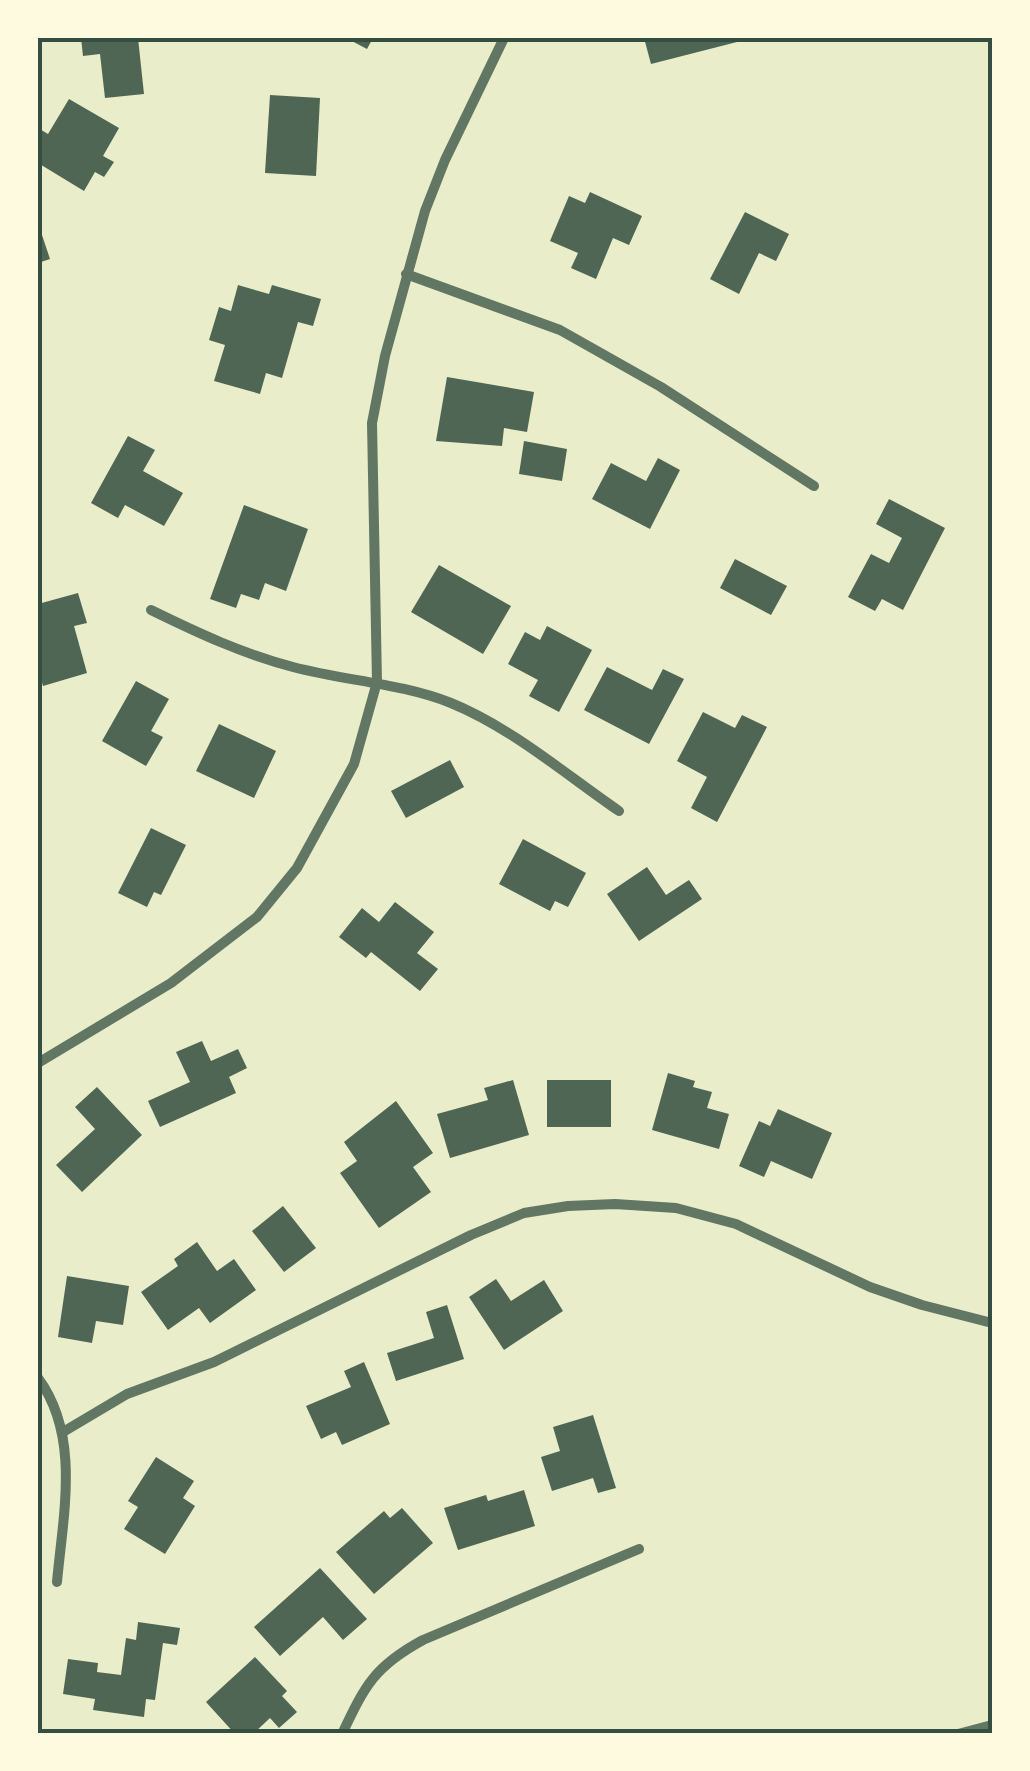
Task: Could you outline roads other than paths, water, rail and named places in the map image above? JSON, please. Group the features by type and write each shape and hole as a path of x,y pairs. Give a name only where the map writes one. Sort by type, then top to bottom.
{"street":[{"path":"38,1063 171,983 257,917 279,893 354,764 377,682 372,423 385,356 424,211 504,38"},
{"path":"406,274 560,330 814,486"},
{"path":"151,610 219,644 296,668 377,682 451,703 497,726 619,811"},
{"path":"63,1432 128,1394 214,1362 470,1235 524,1213 568,1206 676,1208 736,1224 870,1287 922,1306 992,1323"},
{"path":"38,1378 63,1432 66,1484 57,1582"},
{"path":"342,1734 368,1682 391,1658 423,1640 639,1549"},
{"path":"958,1734 992,1724"}]}
